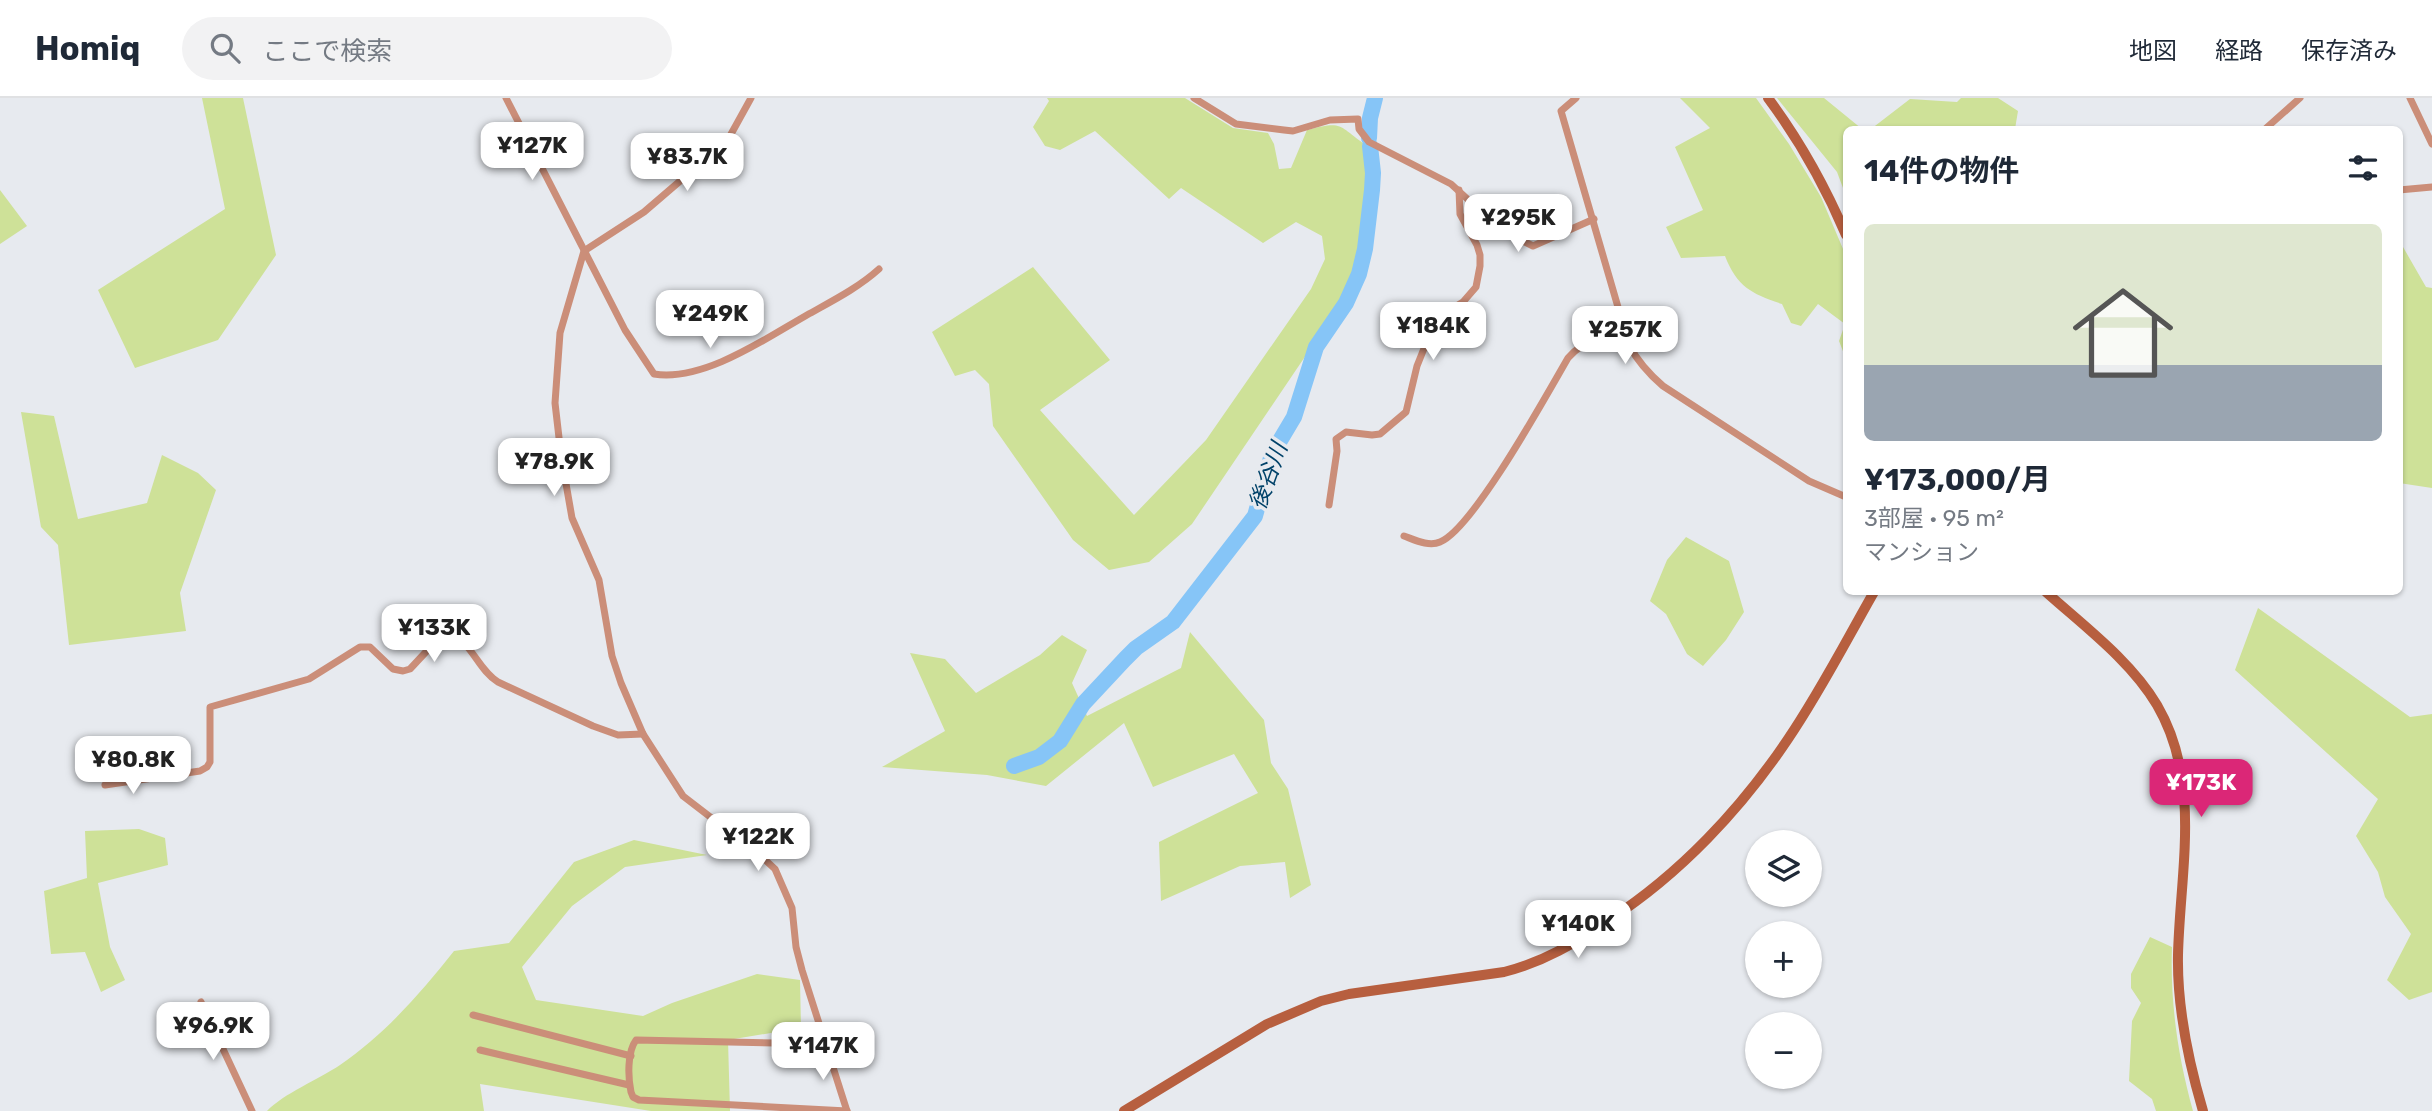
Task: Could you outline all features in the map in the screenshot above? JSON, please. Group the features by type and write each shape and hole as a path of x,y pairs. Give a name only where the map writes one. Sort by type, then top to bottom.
{"street":[{"path":"506,98 625,330 654,374 654,383"},
{"path":"751,98 722,145 644,212 584,251 560,332 555,403 572,518 599,580 612,656 621,683 643,734 684,796 775,869 792,908 796,947 802,970 826,1044 847,1111 639,1100 633,1097 629,1085 631,1056 636,1040 826,1044"},
{"path":"1194,98 1236,124 1293,131 1330,120 1358,119 1359,129 1369,142 1459,190 1486,216 1533,246 1594,219"},
{"path":"1576,98 1561,111 1629,345 1642,367 1663,386 1809,481 1843,496"},
{"path":"1768,98 1793,132 1819,177 1843,229"},
{"path":"2268,126 2300,98"},
{"path":"2410,98 2432,144"},
{"path":"2403,190 2432,187"},
{"path":"1329,505 1337,451 1336,439 1346,432 1372,435 1380,433 1406,412 1417,366 1427,341 1442,315 1463,302 1476,287 1480,255 1478,245 1460,214 1459,190"},
{"path":"654,374 668,376 706,367 756,345 863,283 879,269"},
{"path":"1404,536 1421,543 1439,543 1458,527 1520,439 1568,358 1578,347 1600,341 1629,345"},
{"path":"1124,1111 1267,1024 1292,1012 1349,994 1494,974 1527,966 1573,944 1633,905 1692,854 1775,758 1811,702 1872,595"},
{"path":"2049,595 2135,676 2157,706 2181,765 2186,811 2178,956 2181,1011 2192,1075 2203,1111"},
{"path":"105,785 200,771 207,767 210,762 211,707 309,680 360,647 370,647 393,670 410,669 438,639 449,634 462,639 486,674 498,682 618,735 643,734"},
{"path":"201,1002 251,1111"},
{"path":"473,1015 631,1056"},
{"path":"480,1051 629,1085"}],"green space":[{"path":"202,98 243,98 276,255 218,340 135,368 98,290 225,209"},
{"path":"1047,98 1185,98 1233,128 1268,133 1274,144 1279,169 1291,168 1307,130 1335,125 1366,145 1370,173 1362,226 1361,258 1350,290 1192,524 1149,562 1109,570 1073,540 993,426 989,384 975,370 955,376 932,332 1033,267 1110,360 1040,410 1134,515 1206,440 1311,289 1325,259 1322,236 1296,222 1263,243 1181,188 1169,199 1095,131 1060,150 1045,146 1033,127 1049,101"},
{"path":"1680,98 1756,98 1789,144 1821,197 1843,249 1843,323 1818,304 1801,326 1791,323 1782,304 1754,293 1740,282 1725,256 1681,258 1666,227 1703,210 1675,147 1710,128"},
{"path":"1777,98 1824,98 1858,126 1843,126 1843,188 1837,172"},
{"path":"1961,98 1998,98 2018,111 2016,126 1875,126 1910,99 1957,102"},
{"path":"0,190 27,226 0,244"},
{"path":"2403,247 2426,287 2432,288 2432,488 2403,484"},
{"path":"1843,330 1843,351 1839,341"},
{"path":"21,412 54,416 78,519 147,503 162,455 198,473 216,490 180,593 186,631 69,645 58,545 41,527"},
{"path":"1686,537 1729,561 1744,612 1726,640 1703,666 1687,654 1666,614 1650,601 1667,560"},
{"path":"2258,608 2410,717 2432,714 2432,992 2409,1000 2387,980 2411,934 2385,897 2378,872 2356,836 2378,799 2235,670"},
{"path":"1190,632 1264,720 1271,763 1288,789 1311,885 1290,898 1285,862 1240,866 1161,901 1159,842 1258,793 1234,754 1153,787 1124,723 1046,786 987,775 882,767 945,731 910,653 945,659 976,693 1040,655 1062,635 1087,650 1072,683 1087,716 1181,668"},
{"path":"139,829 165,838 168,865 98,883 110,947 125,980 101,992 85,952 51,954 44,891 87,878 85,831"},
{"path":"634,840 707,855 625,867 572,906 522,967 536,1000 643,1016 672,1003 757,974 800,980 801,1028 728,1040 730,1111 651,1111 480,1084 484,1111 267,1111 340,1065 372,1040 415,998 454,951 509,943 574,862"},
{"path":"2150,937 2172,947 2176,1030 2193,1111 2156,1111 2152,1099 2129,1081 2132,1021 2141,1003 2131,988 2131,974"}],"waterway":[{"name":"後谷川","path":"1369,138 1375,98"},
{"name":"後谷川","path":"1014,766 1039,757 1060,741 1083,704 1125,659 1173,622 1255,516 1272,454 1294,417 1316,347 1346,303 1359,274 1365,249 1372,190 1370,146"}]}
